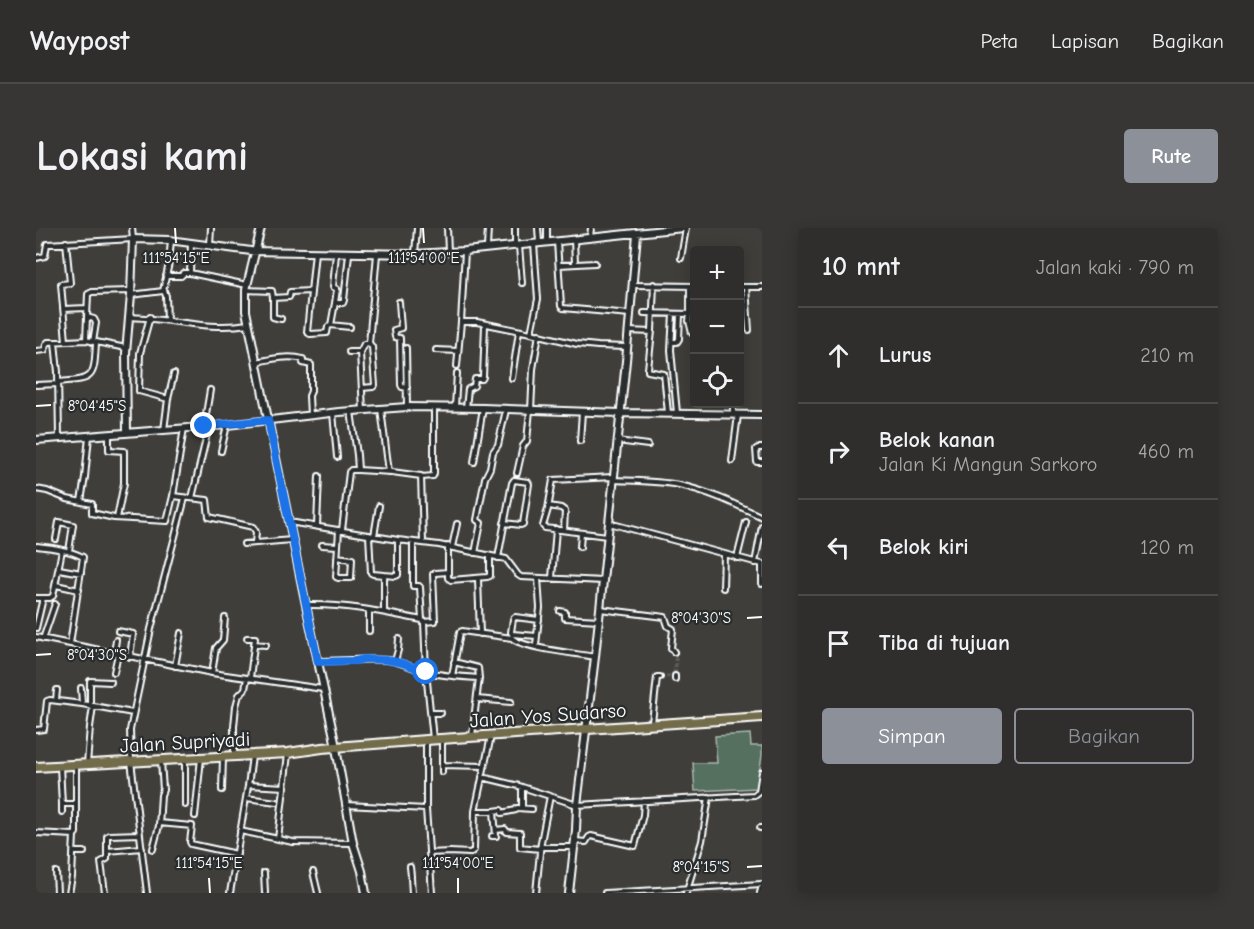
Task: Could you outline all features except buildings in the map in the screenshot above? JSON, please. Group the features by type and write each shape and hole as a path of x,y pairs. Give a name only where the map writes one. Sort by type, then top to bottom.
{"highway":[{"name":"Jalan Yos Sudarso","path":"336,747 762,717"},
{"name":"Jalan Supriyadi","path":"36,767 288,753 336,747"}],"street":[{"path":"127,433 126,350 131,293 132,228"},
{"path":"210,245 211,228"},
{"path":"261,228 247,287 246,305 336,747 353,843 366,893"},
{"path":"416,254 417,228"},
{"path":"447,228 448,252"},
{"path":"487,248 488,228"},
{"path":"515,228 522,283"},
{"path":"531,333 538,299 538,228"},
{"path":"547,228 547,241"},
{"path":"590,237 591,228"},
{"path":"36,258 45,256 46,245 133,239 171,240 256,251 416,254 685,228 681,258"},
{"path":"568,893 599,620 637,231"},
{"path":"574,239 575,264"},
{"path":"167,320 164,290 171,240"},
{"path":"557,240 561,306 630,314"},
{"path":"66,243 70,283 61,284 66,341"},
{"path":"190,273 191,243"},
{"path":"457,366 465,251"},
{"path":"315,252 307,332 310,334 327,333 328,326 331,325 337,289"},
{"path":"336,253 333,287 337,289"},
{"path":"335,303 343,303 349,253"},
{"path":"362,388 375,385 372,347 369,343 377,254"},
{"path":"559,264 595,263"},
{"path":"166,276 182,276 184,273 190,273 272,291 273,317 281,319"},
{"path":"654,284 648,371 664,374 668,414"},
{"path":"633,285 690,286"},
{"path":"337,289 345,287"},
{"path":"749,330 746,287 762,287"},
{"path":"86,340 88,295 90,293 160,292 164,290"},
{"path":"273,298 289,297 290,292 311,291"},
{"path":"399,302 401,328 394,330 394,334 395,337 400,338 401,385 407,388"},
{"path":"63,309 87,308"},
{"path":"644,313 680,314 690,310"},
{"path":"673,314 673,375 677,414"},
{"path":"672,342 680,339 680,314"},
{"path":"36,385 88,378 94,366 96,322 87,317"},
{"path":"129,317 150,317 217,326 249,324"},
{"path":"150,317 140,353 140,392 168,399"},
{"path":"461,322 477,322 577,344 626,347"},
{"path":"331,325 350,327"},
{"path":"466,408 468,389 474,386 475,379 483,377 486,325"},
{"path":"628,330 652,332"},
{"path":"512,378 519,331"},
{"path":"517,473 521,451 527,441 533,369 539,334"},
{"path":"36,351 45,350 47,343 86,340 140,353"},
{"path":"55,342 60,438"},
{"path":"363,411 360,352 364,344 369,343"},
{"path":"406,348 408,407"},
{"path":"436,350 458,351"},
{"path":"349,352 360,352"},
{"path":"256,362 298,358 303,359 303,363 311,365 310,416"},
{"path":"455,407 457,373"},
{"path":"164,430 174,374"},
{"path":"192,498 207,426 210,390"},
{"path":"36,440 227,425 408,407 668,414 762,414"},
{"path":"337,557 352,559 351,578 337,578 337,557 351,470 422,477 433,476 434,407"},
{"path":"474,462 483,408"},
{"path":"732,461 736,414 734,408"},
{"path":"381,409 389,472"},
{"path":"475,553 481,524 477,520 485,478 490,468 493,452 498,445 506,410"},
{"path":"351,411 358,471"},
{"path":"580,441 582,412"},
{"path":"333,413 337,457"},
{"path":"221,451 227,425"},
{"path":"36,489 92,504 91,513 117,518 167,521 184,428"},
{"path":"109,435 109,450 124,451 124,483 117,518"},
{"path":"81,501 89,436"},
{"path":"617,441 648,445"},
{"path":"762,448 756,449 757,462 762,462"},
{"path":"317,526 319,476"},
{"path":"422,477 423,542"},
{"path":"607,536 543,527 554,479 613,478 663,482 720,498 762,517"},
{"path":"498,558 504,523 513,481 528,482 523,524 504,523"},
{"path":"173,496 207,500 208,514 211,518 253,527 256,532 255,543"},
{"path":"147,893 130,761 130,730 156,607 184,498"},
{"path":"379,506 371,535 371,573 398,575 398,540"},
{"path":"549,506 565,511 564,530"},
{"path":"56,539 59,522 73,525 69,551"},
{"path":"290,522 423,542 508,560 520,577 603,581"},
{"path":"737,558 746,522"},
{"path":"609,523 762,564 762,584"},
{"path":"457,524 450,547 448,578 478,579 490,576 490,556"},
{"path":"755,563 762,526"},
{"path":"552,578 556,530"},
{"path":"580,547 581,532"},
{"path":"244,544 293,540"},
{"path":"413,542 413,586 420,587 431,713 426,809 432,893"},
{"path":"322,545 338,546"},
{"path":"37,546 69,551 71,554 83,557 70,645"},
{"path":"36,598 52,597 62,550"},
{"path":"723,588 724,555"},
{"path":"58,569 81,573"},
{"path":"306,605 331,605 384,612 423,621 435,621 433,574 448,572"},
{"path":"384,575 384,612"},
{"path":"536,645 539,620 538,578"},
{"path":"478,579 480,634"},
{"path":"56,585 79,590"},
{"path":"36,628 43,598"},
{"path":"43,639 55,604"},
{"path":"600,609 665,617 668,626 673,628 671,648 674,652"},
{"path":"369,610 369,631"},
{"path":"560,611 565,612 565,618 599,620"},
{"path":"537,636 512,634 511,632 515,617 539,620"},
{"path":"212,673 216,648 222,640 225,618"},
{"path":"118,631 133,634 130,657"},
{"path":"452,676 460,632 512,638 517,642 549,650 595,657"},
{"path":"176,666 181,633"},
{"path":"36,637 212,673 324,689"},
{"path":"234,756 236,706 238,696 245,689 249,678 255,638 247,638"},
{"path":"395,661 399,650 399,639"},
{"path":"114,672 116,640"},
{"path":"254,644 266,645"},
{"path":"318,662 364,659 395,661 426,672 479,678"},
{"path":"454,662 478,668 479,678 472,737"},
{"path":"652,724 657,677 660,676"},
{"path":"86,764 92,706 90,681 111,682"},
{"path":"81,688 82,704"},
{"path":"56,700 57,690"},
{"path":"477,699 512,702"},
{"path":"36,730 44,729 48,701 56,700 133,713"},
{"path":"431,713 441,713"},
{"path":"429,853 473,852 475,811 492,735"},
{"path":"442,739 442,772"},
{"path":"278,838 280,802 285,787 288,753"},
{"path":"230,893 252,755"},
{"path":"222,790 223,757"},
{"path":"195,816 201,758"},
{"path":"185,759 185,805"},
{"path":"153,849 163,790 161,760"},
{"path":"69,893 76,833 76,765"},
{"path":"442,765 484,766"},
{"path":"60,766 62,812"},
{"path":"482,777 577,804 757,794 762,772"},
{"path":"248,785 285,787"},
{"path":"522,787 522,808"},
{"path":"536,893 540,848 550,796"},
{"path":"686,891 702,841 709,797"},
{"path":"246,798 280,802"},
{"path":"496,830 505,829 507,832 520,833 520,846 540,848 574,844 586,842 591,836 635,846 644,801"},
{"path":"62,804 76,804"},
{"path":"346,806 426,809"},
{"path":"475,811 500,810 502,813 517,808 532,809"},
{"path":"492,836 496,836 494,811"},
{"path":"159,823 192,826 191,844 237,854"},
{"path":"240,831 293,842 353,843"},
{"path":"36,834 74,835"},
{"path":"105,893 101,862 107,860 108,835 140,834"},
{"path":"107,851 142,848"},
{"path":"74,852 84,852"},
{"path":"410,867 412,893"},
{"path":"56,872 57,893"},
{"path":"313,872 318,893"},
{"path":"264,873 265,893"},
{"path":"605,893 686,891 762,884"}],"green space":[{"path":"750,734 751,746 762,746 757,788 695,791 693,763 717,763 715,736"}],"tunnel":[{"path":"660,677 675,676 676,654 674,652"}],"route":[{"path":"204,426 268,420 318,662 387,660 426,672"}]}
